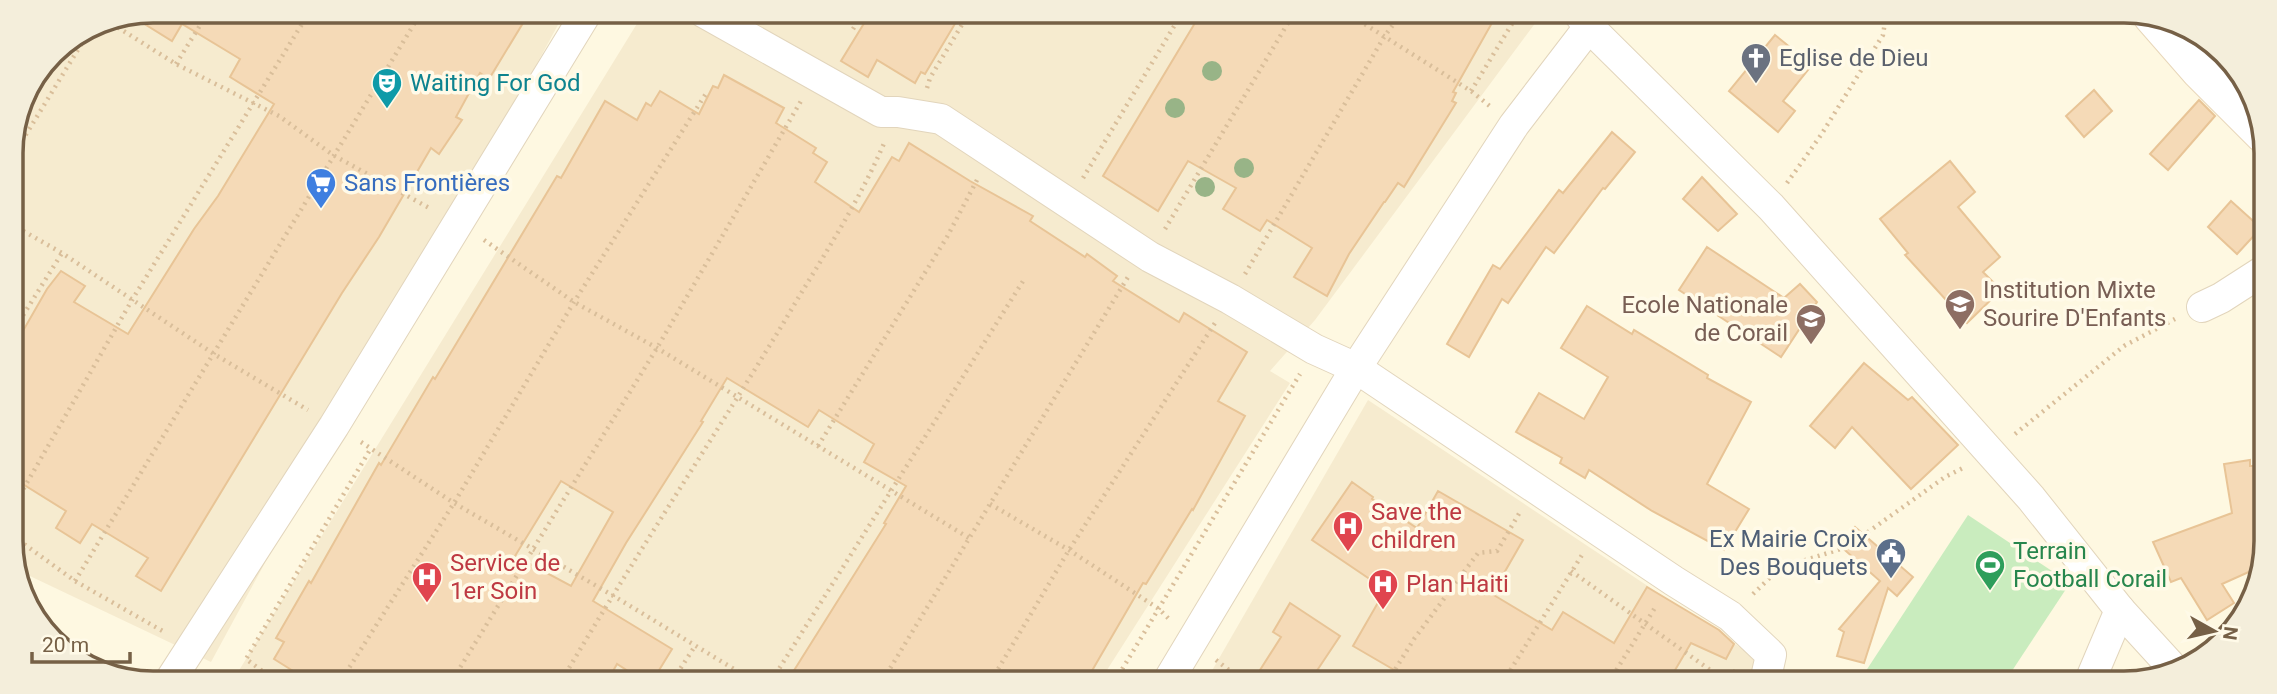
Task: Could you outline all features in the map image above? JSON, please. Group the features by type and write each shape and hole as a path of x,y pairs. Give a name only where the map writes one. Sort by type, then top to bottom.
{"street":[{"path":"176,671 334,426 580,23"},
{"path":"723,23 881,113 941,119 1147,255 1230,299 1314,349 1356,368 1730,616 1771,655 1767,671"},
{"path":"1174,671 1356,368 1582,23"},
{"path":"1587,23 1771,207 2031,498 2120,610 2168,663"},
{"path":"2165,29 2250,120"},
{"path":"2202,307 2254,277"},
{"path":"2094,671 2120,610"}],"path":[{"path":"176,64 202,23"},
{"path":"23,491 132,300 303,23"},
{"path":"75,581 415,23"},
{"path":"853,29 857,23"},
{"path":"567,671 612,595 738,397 962,23"},
{"path":"1067,203 1176,23"},
{"path":"888,671 1169,220 1288,23"},
{"path":"1362,23 1471,91 1514,125"},
{"path":"997,671 1069,550 1230,299 1394,23"},
{"path":"1471,91 1513,23"},
{"path":"1771,207 1821,135 1883,35 1885,23"},
{"path":"118,28 176,64 279,116 333,155 417,203 459,221 574,302 657,348 969,538"},
{"path":"24,138 81,44"},
{"path":"458,671 657,348 815,75"},
{"path":"347,671 454,503 574,302 707,92"},
{"path":"818,446 947,237 991,152"},
{"path":"23,231 62,253 214,354 371,448 454,503 737,671"},
{"path":"23,315 62,253"},
{"path":"778,671 1025,278"},
{"path":"1730,616 1780,568 1847,547 1945,477 1990,454 2124,346 2202,307"},
{"path":"1121,671 1314,349"},
{"path":"262,671 246,659 371,448"},
{"path":"1394,671 1414,639 1478,552 1497,551 1534,487"},
{"path":"990,504 1069,550 1145,600"},
{"path":"1510,671 1599,530"},
{"path":"23,543 75,581 191,647"},
{"path":"1571,571 1712,671"},
{"path":"1615,671 1674,581"},
{"path":"679,671 695,646"}],"shaded area":[{"path":"559,23 211,662 27,575 25,567 23,144 27,119 40,88 55,67 80,45 127,25"},
{"path":"637,23 1535,23 1315,320 1270,371 1290,383 1106,671 239,671"},
{"path":"1368,400 1775,671 1212,671"}],"green space":[{"name":"Terrain Football Corail","path":"1968,515 2070,583 2012,671 1866,671"}],"building":[{"path":"143,23 523,23 489,79 480,73 456,117 462,120 439,154 431,148 161,591 136,576 148,558 92,524 80,543 56,528 66,511 23,484 23,331 47,289 61,271 85,286 74,302 128,334 274,104 230,77 240,59 182,24 172,41"},
{"path":"864,23 955,23 925,74 921,72 915,83 877,60 868,77 841,61"},
{"path":"1195,23 1492,23 1453,92 1456,93 1452,101 1456,103 1404,187 1398,183 1349,254 1327,296 1294,277 1312,248 1267,220 1260,231 1223,209 1236,188 1188,161 1158,211 1103,176"},
{"path":"1775,35 1812,65 1783,101 1795,111 1778,132 1729,91"},
{"path":"724,75 784,108 776,123 816,148 813,153 827,162 815,182 859,212 892,157 899,161 909,143 1033,216 1030,221 1085,257 1087,254 1117,276 1113,281 1179,322 1184,313 1247,352 1218,401 1245,416 1193,510 1146,584 1143,583 1092,671 794,671 886,524 884,523 906,486 864,462 874,444 819,410 808,427 727,378 593,601 672,649 659,671 628,671 617,664 613,671 293,671 274,659 284,642 276,638 309,581 311,583 379,463 381,465 433,377 435,379 557,176 561,178 605,101 637,120 646,103 651,106 660,91 699,114 713,86 718,88","holes":["561,481 613,512 571,586 515,556"]},
{"path":"2094,90 2112,111 2084,137 2066,116"},
{"path":"2199,100 2215,116 2168,170 2150,154"},
{"path":"1612,132 1635,152 1605,189 1603,188 1554,253 1546,247 1508,303 1502,299 1469,357 1447,344 1493,265 1500,269 1559,190 1563,193"},
{"path":"1950,161 1975,192 1958,207 2000,257 1983,272 2001,290 1967,323 1905,255 1908,253 1880,219"},
{"path":"1702,177 1737,214 1718,231 1683,199"},
{"path":"2231,201 2254,222 2254,236 2237,254 2208,227"},
{"path":"1707,247 1784,298 1800,284 1817,302 1781,357 1679,290"},
{"path":"1587,306 1632,334 1634,330 1708,375 1707,378 1751,402 1707,484 1749,509 1724,550 1652,511 1589,470 1585,478 1560,463 1562,458 1516,432 1539,393 1584,419 1608,377 1561,348"},
{"path":"1864,363 1908,400 1912,397 1958,445 1911,489 1852,427 1835,448 1810,426"},
{"path":"2250,460 2250,466 2254,466 2253,558 2251,571 2222,584 2234,603 2207,620 2181,578 2171,582 2153,542 2232,513 2224,464"},
{"path":"1352,482 1373,497 1372,499 1417,528 1438,491 1523,540 1492,594 1552,630 1563,612 1614,643 1647,587 1719,630 1734,644 1726,659 1691,643 1674,671 1396,671 1353,646 1383,594 1374,589 1377,584 1312,540"},
{"path":"1855,527 1913,577 1897,596 1888,588 1864,663 1837,656 1844,632 1839,629 1880,581 1839,545"},
{"path":"1290,603 1340,636 1317,671 1259,671 1281,637 1273,632"}],"place":[{"name":"Eglise de Dieu","path":"1756,85"},
{"name":"Waiting For God","path":"387,110"},
{"name":"Sans Frontières","path":"321,210"},
{"name":"Institution Mixte Sourire D'Enfants","path":"1960,331"},
{"name":"Ecole Nationale de Corail","path":"1811,346"},
{"name":"Save the children","path":"1348,553"},
{"name":"Ex Mairie Croix Des Bouquets","path":"1891,580"},
{"name":"Terrain Football Corail","path":"1990,592"},
{"name":"Service de 1er Soin","path":"427,604"},
{"name":"Plan Haiti","path":"1383,611"}]}
